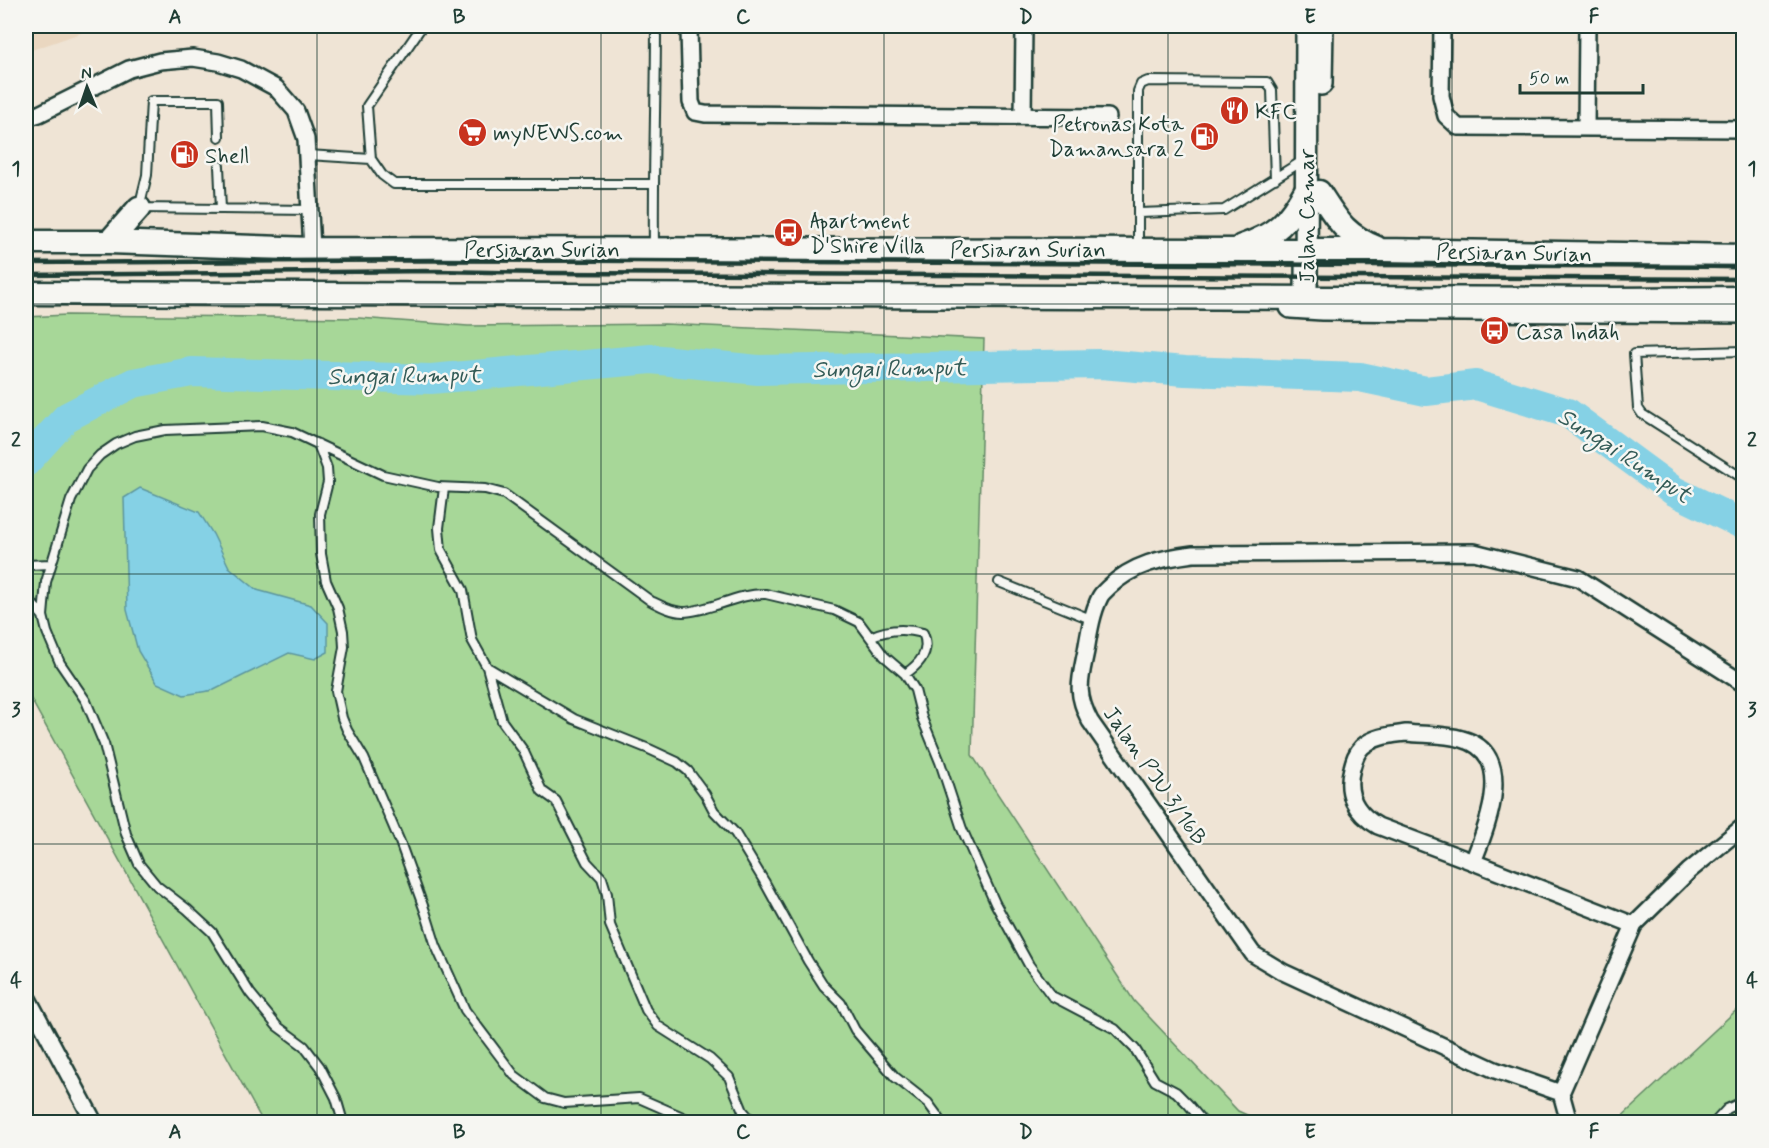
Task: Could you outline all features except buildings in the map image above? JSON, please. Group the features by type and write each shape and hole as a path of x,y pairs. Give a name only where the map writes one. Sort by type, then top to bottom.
{"main road":[{"name":"Jalan Camar","path":"1307,26 1306,159 1313,191"},
{"name":"Jalan Camar","path":"1312,298 1313,191 1322,26"},
{"path":"1229,250 1263,239 1284,224 1313,191 1340,225 1362,242 1382,250"},
{"path":"109,242 139,208"},
{"name":"Persiaran Surian","path":"26,242 109,242 312,249 1382,250 1742,256"},
{"name":"Persiaran Surian","path":"26,293 1743,298"},
{"name":"Persiaran Surian","path":"1187,298 1322,309 1743,312"}],"street":[{"path":"692,26 689,30 691,102 695,112 705,114 1108,117"},
{"path":"1023,116 1024,26"},
{"path":"1442,26 1441,96 1446,116 1458,127 1743,129"},
{"path":"1586,128 1587,26"},
{"path":"26,118 39,114 129,69 160,61 193,58 241,69 276,88 296,111 306,139 308,155 312,249"},
{"name":"Jalan PJU 3/16B","path":"1561,1092 1495,1070 1283,972 1253,954 1083,708 1079,690 1093,620 1101,596 1120,576 1145,563 1193,554 1474,552 1578,578 1743,684"},
{"path":"1473,862 1490,816 1494,797 1494,776 1484,752 1462,739 1406,733 1388,735 1371,741 1361,748 1354,758 1349,779 1351,795 1366,819 1378,826 1634,925"},
{"path":"1569,1122 1561,1092 1634,925 1689,871 1743,826"},
{"path":"26,995 89,1121"}],"lane":[{"path":"422,26 367,106 371,159 382,175 394,184 653,184"},
{"path":"654,249 656,26"},
{"path":"1138,249 1138,91 1141,84 1148,81 1267,82 1272,90 1275,179"},
{"path":"219,137 218,101 151,100 147,175 139,208 311,210"},
{"path":"308,155 371,159"},
{"path":"1139,213 1224,210 1306,159"},
{"path":"219,166 220,209"},
{"path":"1743,351 1634,354 1638,408 1642,414 1743,479"},
{"path":"343,1122 336,1098 320,1067 304,1046 277,1026 250,993 212,932 187,909 156,886 139,864 126,834 104,744 86,701 60,663 52,646 43,616 46,582 71,500 87,469 100,455 116,444 135,436 165,430 262,426 292,432 383,475 444,488 485,489 504,495 561,534 651,602 670,609 683,612 756,594 766,594 834,610 859,622 884,656 905,674 915,690 922,718 966,838 995,903 1029,965 1052,996 1115,1029 1134,1049 1155,1081 1176,1092 1203,1122"},
{"path":"318,444 327,468 328,482 320,514 321,554 326,581 338,608 343,631 344,647 336,691 342,718 346,730 364,758 400,842 435,946 465,1010 513,1075 545,1098 564,1103 639,1098 694,1122"},
{"path":"444,488 439,528 441,549 463,590 469,630 487,667 502,721 523,750 542,791 556,801 587,862 602,878 607,894 610,925 646,1010 658,1026 710,1059 729,1077 743,1111 753,1122"},
{"path":"26,565 51,564"},
{"path":"999,582 1093,620"},
{"path":"26,597 43,616"},
{"path":"870,637 884,630 915,630 923,633 926,640 926,651 914,668 905,674"},
{"path":"487,667 574,719 649,749 677,762 688,771 714,811 735,833 808,961 824,986 841,1003 855,1030 895,1077 928,1103 942,1122"},
{"path":"1715,1122 1728,1109 1743,1101"}],"shaded area":[{"path":"26,26 101,26 26,52"}],"green space":[{"path":"67,315 359,318 468,326 665,324 984,339 972,755 1134,1001 1238,1111 1263,1122 263,1122 26,690 26,317"},
{"path":"1743,1004 1743,1122 1616,1122"}],"water":[{"path":"140,488 199,512 229,567 257,590 311,605 328,623 328,652 315,659 289,653 214,690 184,695 157,683 138,651 127,610 124,498"}],"waterway":[{"name":"Sungai Rumput","path":"26,462 67,417 133,383 192,372 431,379 651,359 758,370 1101,364 1185,371 1360,377 1426,391 1476,385 1568,413 1674,491 1744,525"}],"railway":[{"path":"26,263 434,260 1744,267"},
{"path":"26,275 436,271 1744,279"}],"place":[{"name":"KFC","path":"1234,111"},
{"name":"myNEWS.com","path":"472,132"},
{"name":"Petronas Kota Damansara 2","path":"1205,136"},
{"name":"Shell","path":"184,155"},
{"name":"Apartment D'Shire Villa","path":"789,233"},
{"name":"Casa Indah","path":"1495,331"}]}
